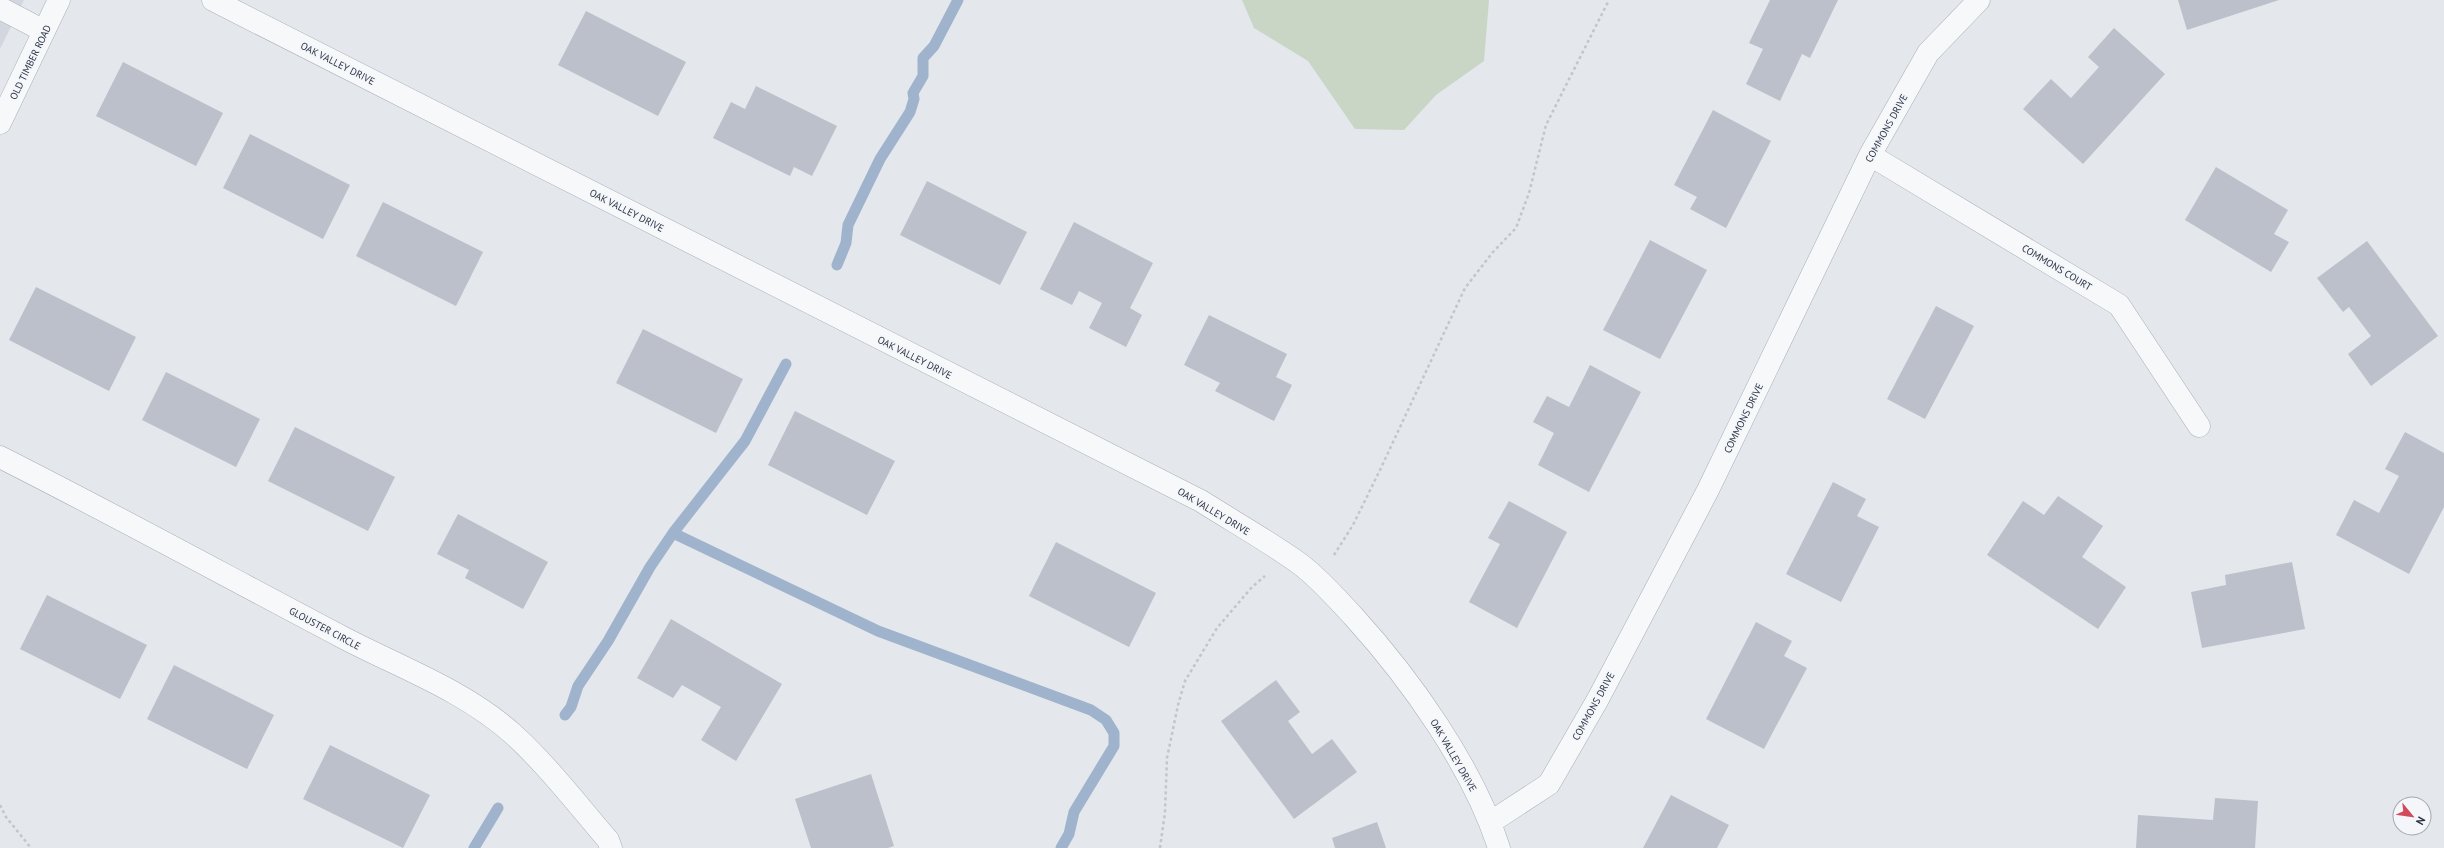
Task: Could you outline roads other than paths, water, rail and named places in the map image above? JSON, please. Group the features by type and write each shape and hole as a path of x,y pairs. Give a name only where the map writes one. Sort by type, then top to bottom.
{"street":[{"name":"OLD TIMBER ROAD","path":"0,123 59,0"},
{"name":"OAK VALLEY DRIVE","path":"213,0 1201,501 1301,565 1330,591 1384,650 1442,731 1491,822 1499,848"},
{"name":"COMMONS DRIVE","path":"1491,822 1549,784 1598,699 1708,490 1870,155 1928,53 1979,0"},
{"path":"0,8 44,31"},
{"name":"COMMONS COURT","path":"1870,155 2119,305 2200,426"},
{"name":"GLOUSTER CIRCLE","path":"0,457 363,648 434,683 487,714 512,734 551,773 608,840 611,848"}],"waterway":[{"path":"837,265 846,243 848,225 880,159 910,112 914,99 913,93 923,76 923,58 934,46 958,0"},
{"path":"565,715 571,707 578,686 608,641 650,567 673,533 745,441 786,364"},
{"path":"673,533 878,631 1091,710 1106,720 1114,733 1114,746 1074,812 1069,834 1061,848"},
{"path":"474,848 498,808"}]}
